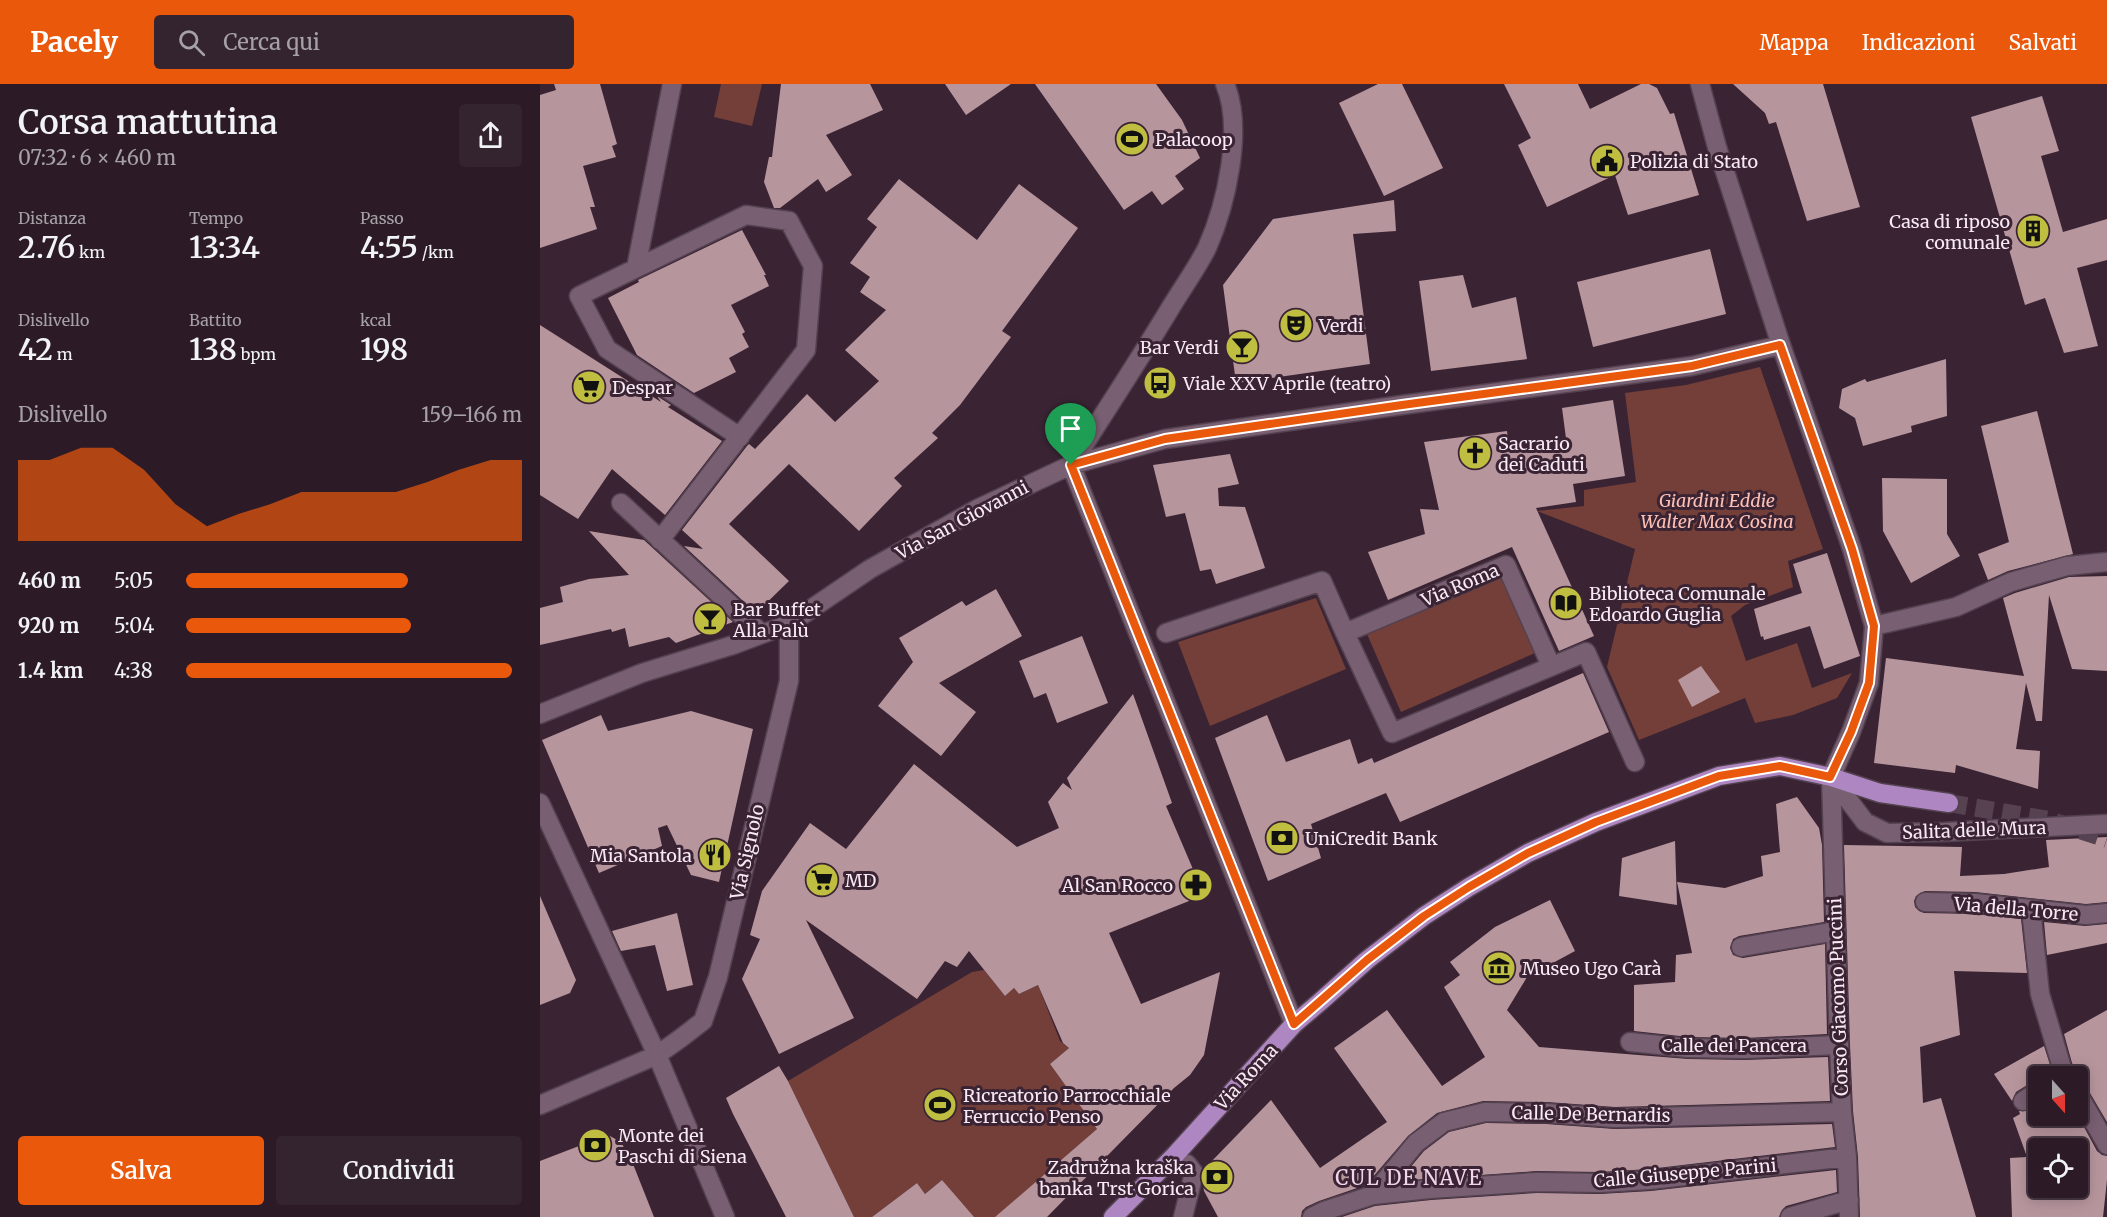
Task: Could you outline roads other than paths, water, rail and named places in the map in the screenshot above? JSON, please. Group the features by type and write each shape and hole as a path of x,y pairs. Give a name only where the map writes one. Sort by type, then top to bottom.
{"main road":[{"name":"Via Roma","path":"1113,1217 1181,1159 1294,1024 1367,960 1424,916 1528,853 1596,822 1719,776 1780,766 1830,777 1880,794 1949,802"}],"street":[{"path":"636,268 672,84"},
{"path":"1225,84 1233,124 1232,164 1207,248 1071,465 1294,1024"},
{"path":"1700,84 1717,147 1780,345 1852,549 1874,626 1869,683 1851,732 1830,777"},
{"path":"660,540 740,437 806,350 813,266 789,221 746,215 579,296 607,349 740,437"},
{"name":"Via San Giovanni","path":"540,714 642,673 733,645 789,624 870,569 977,509 1071,465 1165,439 1692,366 1780,345"},
{"path":"621,503 762,634"},
{"path":"1874,626 1956,607 2011,582 2067,566 2107,562"},
{"name":"Via Roma","path":"1345,633 1506,565 1551,666"},
{"path":"1166,633 1322,582 1392,733 1586,652 1635,762"},
{"name":"Via Signolo","path":"540,1105 657,1056 703,1021 718,976 789,681 789,624"},
{"name":"Salita delle Mura","path":"1830,777 1865,822 1887,833 2107,824"},
{"name":"Corso Giacomo Puccini","path":"1830,777 1839,1045 1849,1209"},
{"path":"540,803 657,1056 725,1217"},
{"name":"Via della Torre","path":"1925,902 1975,903 2086,915 2107,913"},
{"path":"2031,909 2040,994 2061,1066"},
{"path":"1741,947 1836,931"},
{"name":"Calle dei Pancera","path":"1630,1042 1745,1049 1839,1045"},
{"path":"2022,1101 2028,1097"},
{"name":"Calle De Bernardis","path":"1373,1195 1416,1143 1444,1122 1485,1112 1547,1113 1615,1118 1842,1112"},
{"path":"2088,1112 2107,1145"},
{"name":"Calle Giuseppe Parini","path":"1312,1217 1324,1210 1373,1195 1537,1182 1600,1183 1650,1180 1847,1157"},
{"path":"1181,1159 1194,1173 1183,1217"},
{"path":"1790,1217 1849,1209"}],"tunnel":[{"path":"1949,803 2049,820 2107,839"}],"place":[{"name":"Palacoop","path":"1132,139"},
{"name":"Polizia di Stato","path":"1607,161"},
{"name":"Casa di riposo comunale","path":"2033,231"},
{"name":"Verdi","path":"1296,325"},
{"name":"Bar Verdi","path":"1242,347"},
{"name":"Viale XXV Aprile (teatro)","path":"1160,383"},
{"name":"Despar","path":"589,387"},
{"name":"Sacrario dei Caduti","path":"1475,453"},
{"name":"Biblioteca Comunale Edoardo Guglia","path":"1566,603"},
{"name":"Bar Buffet Alla Palù","path":"710,619"},
{"name":"UniCredit Bank","path":"1282,838"},
{"name":"Mia Santola","path":"715,855"},
{"name":"MD","path":"822,880"},
{"name":"Al San Rocco","path":"1196,885"},
{"name":"Museo Ugo Carà","path":"1499,968"},
{"name":"Ricreatorio Parrocchiale Ferruccio Penso","path":"940,1105"},
{"name":"Monte dei Paschi di Siena","path":"595,1145"},
{"name":"Zadružna kraška banka Trst Gorica","path":"1217,1177"}],"district":[{"name":"CUL DE NAVE","path":"1409,1177"}],"park label":[{"name":"Giardini Eddie Walter Max Cosina","path":"1717,510"}]}
